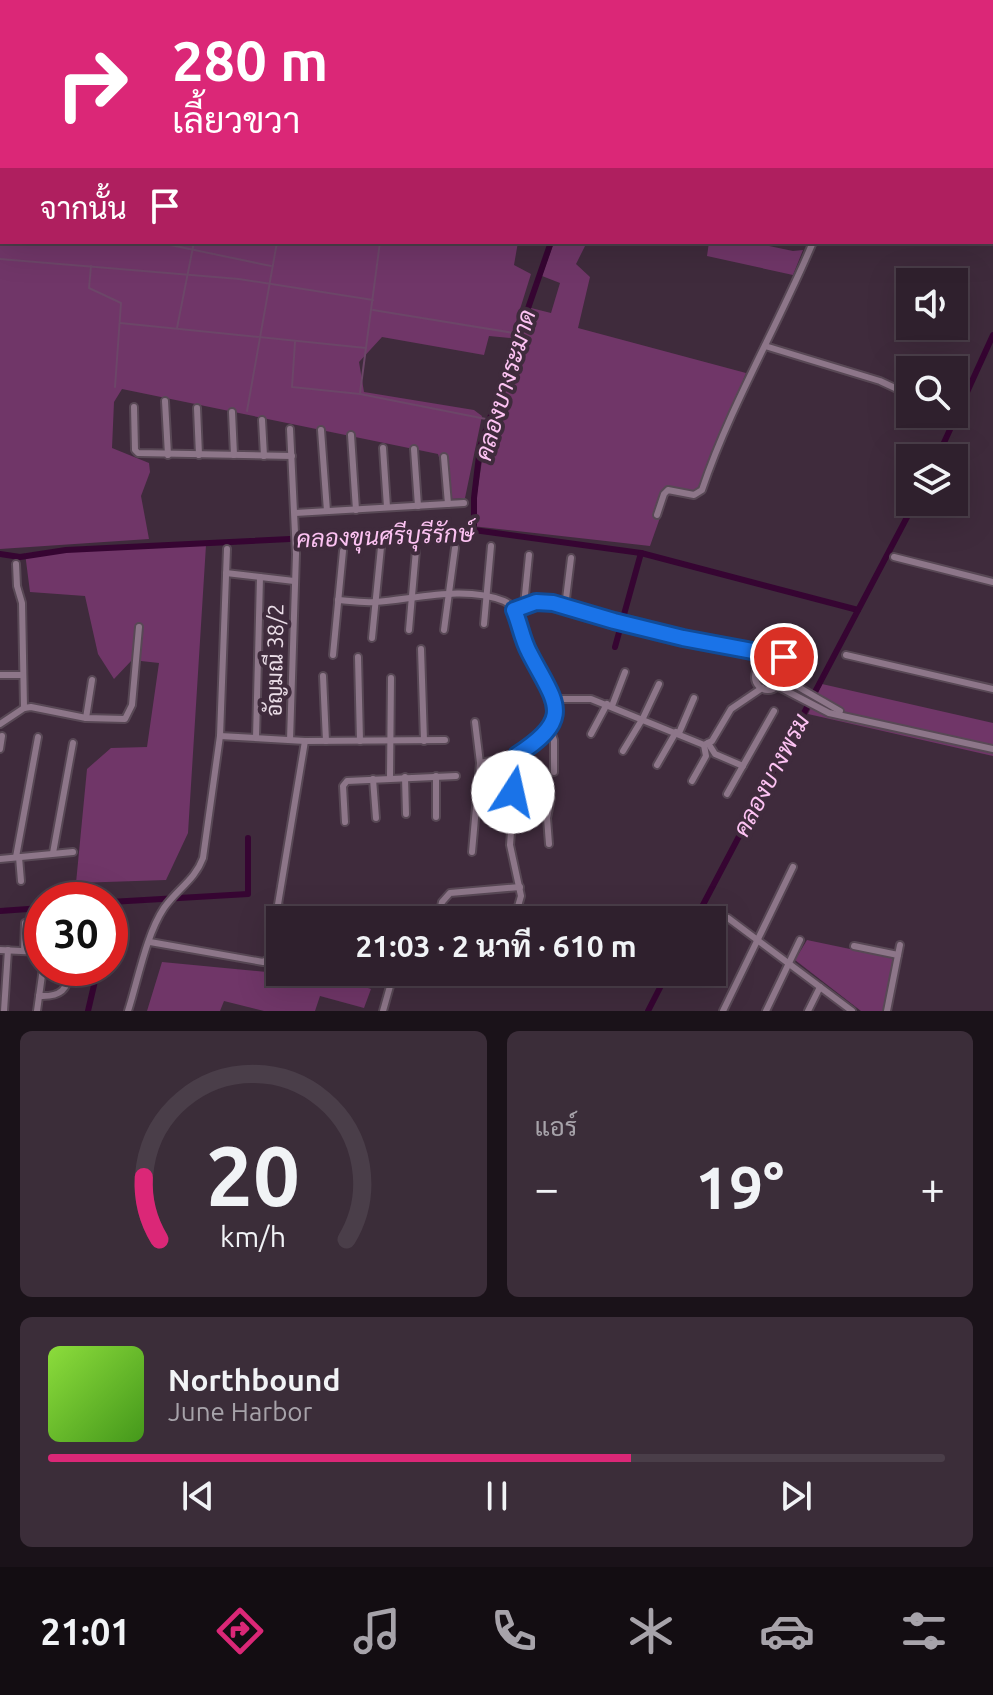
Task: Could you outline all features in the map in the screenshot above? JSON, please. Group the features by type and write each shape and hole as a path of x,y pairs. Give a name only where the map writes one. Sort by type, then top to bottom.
{"street":[{"path":"657,515 668,490 694,495 702,490 724,428 812,244"},
{"path":"765,346 896,388"},
{"path":"165,401 168,455"},
{"path":"134,407 135,450 141,454 292,456"},
{"path":"197,408 199,455"},
{"path":"232,412 234,455"},
{"path":"262,420 264,456"},
{"name":"อัญมณี 38/2","path":"290,429 296,554 290,740"},
{"path":"321,430 327,511"},
{"path":"351,435 356,510"},
{"path":"383,448 387,507"},
{"path":"414,449 418,506"},
{"path":"444,457 448,504"},
{"path":"295,516 327,511 464,503"},
{"path":"484,624 491,546"},
{"path":"372,638 381,547"},
{"path":"444,630 455,548"},
{"path":"128,1011 150,942 167,904 195,876 203,858 220,736 227,549"},
{"path":"409,630 416,550"},
{"path":"333,655 343,551"},
{"path":"524,605 529,555"},
{"path":"894,557 993,582"},
{"path":"565,607 571,558"},
{"path":"16,564 22,603 24,708"},
{"path":"226,573 294,581"},
{"path":"256,738 260,577"},
{"path":"338,600 375,602 449,594 507,602 514,610 528,651 547,682 555,716 550,729 517,755 480,763"},
{"path":"514,610 536,602 565,607 683,638 774,654 795,663 808,675"},
{"path":"0,724 24,708 31,707 118,721 128,716 132,705 139,627"},
{"path":"421,649 424,741"},
{"path":"846,655 993,689"},
{"path":"358,657 360,741"},
{"path":"762,688 755,676 762,666 774,666 790,688"},
{"path":"591,734 610,705 625,672"},
{"path":"0,675 22,675"},
{"path":"323,676 326,741"},
{"path":"692,781 706,756 706,744 731,709 762,688 771,690 781,677"},
{"path":"390,777 391,678"},
{"path":"86,718 92,680"},
{"path":"623,751 659,684"},
{"path":"777,686 790,688 830,710 993,749"},
{"path":"553,699 575,697 610,705 706,744 715,754 743,766"},
{"path":"657,765 678,733 694,698"},
{"path":"727,794 774,711"},
{"path":"472,852 480,763 475,722"},
{"path":"550,729 554,740 554,772"},
{"path":"0,749 2,736"},
{"path":"220,736 305,741 445,740"},
{"path":"21,881 17,857 38,737"},
{"path":"279,906 305,741"},
{"path":"53,853 73,743"},
{"path":"517,755 510,845 520,887 518,906"},
{"path":"436,776 436,817"},
{"path":"345,822 344,782 390,777 456,776"},
{"path":"405,777 406,814"},
{"path":"373,779 376,818"},
{"path":"513,792 547,794 551,798 547,818 549,844"},
{"path":"0,859 73,852"},
{"path":"723,1011 793,867"},
{"path":"441,906 450,893 520,887"},
{"path":"728,918 852,1011"},
{"path":"766,1011 800,940"},
{"path":"150,942 266,961"},
{"path":"887,1011 900,945"},
{"path":"854,946 898,955"},
{"path":"4,1011 4,950 24,951"},
{"path":"37,1011 40,986"},
{"path":"39,996 57,996 67,986"},
{"path":"383,1011 391,986"},
{"path":"808,1011 820,987"}],"shaded area":[{"path":"0,244 518,244 514,265 531,274 511,338 489,336 484,355 382,337 359,362 364,392 474,410 482,416 465,498 451,499 438,454 122,389 114,402 112,448 149,463 150,472 141,496 149,539 0,549"},
{"path":"553,244 586,244 576,264 590,277 578,328 746,373 698,488 683,497 668,495 650,546 472,526 484,448 531,308 551,313 560,283 542,276"},
{"path":"709,244 760,244 803,250 793,275 707,256"},
{"path":"206,545 188,833 166,880 76,882 87,769 111,748 147,747 159,663 132,660 114,679 98,654 85,596 30,592 25,553"},
{"path":"822,684 993,723 993,756 808,714"},
{"path":"807,940 893,958 883,1011 861,1011 795,960"},
{"path":"162,962 266,972 266,986 362,986 371,989 364,1008 320,996 315,1011 264,1011 224,1001 220,1011 147,1011"}],"waterway":[{"path":"166,244 271,266"},
{"path":"177,328 194,244"},
{"path":"247,411 277,244"},
{"path":"360,393 380,244"},
{"name":"คลองบางระมาด","path":"474,530 480,447 550,244"},
{"path":"0,259 239,279 373,300"},
{"path":"91,266 89,288 121,303 115,387"},
{"path":"373,310 520,334"},
{"path":"120,323 366,348"},
{"name":"คลองบางพรม","path":"943,444 993,335"},
{"path":"295,342 292,387 360,394 491,420"},
{"name":"คลองบางพรม","path":"702,906 908,516"},
{"name":"คลองขุนศรีบุรีรักษ์","path":"0,554 20,557 66,550 474,530 641,553 858,610"},
{"path":"615,647 641,553"},
{"path":"128,901 248,894 248,838"},
{"path":"0,911 24,909"},
{"path":"88,1011 94,986"},
{"name":"คลองบางพรม","path":"648,1011 661,986"}],"route":[{"path":"513,792 517,755 547,734 555,716 547,682 528,651 514,610 536,602 553,603 683,638 784,657"}]}
